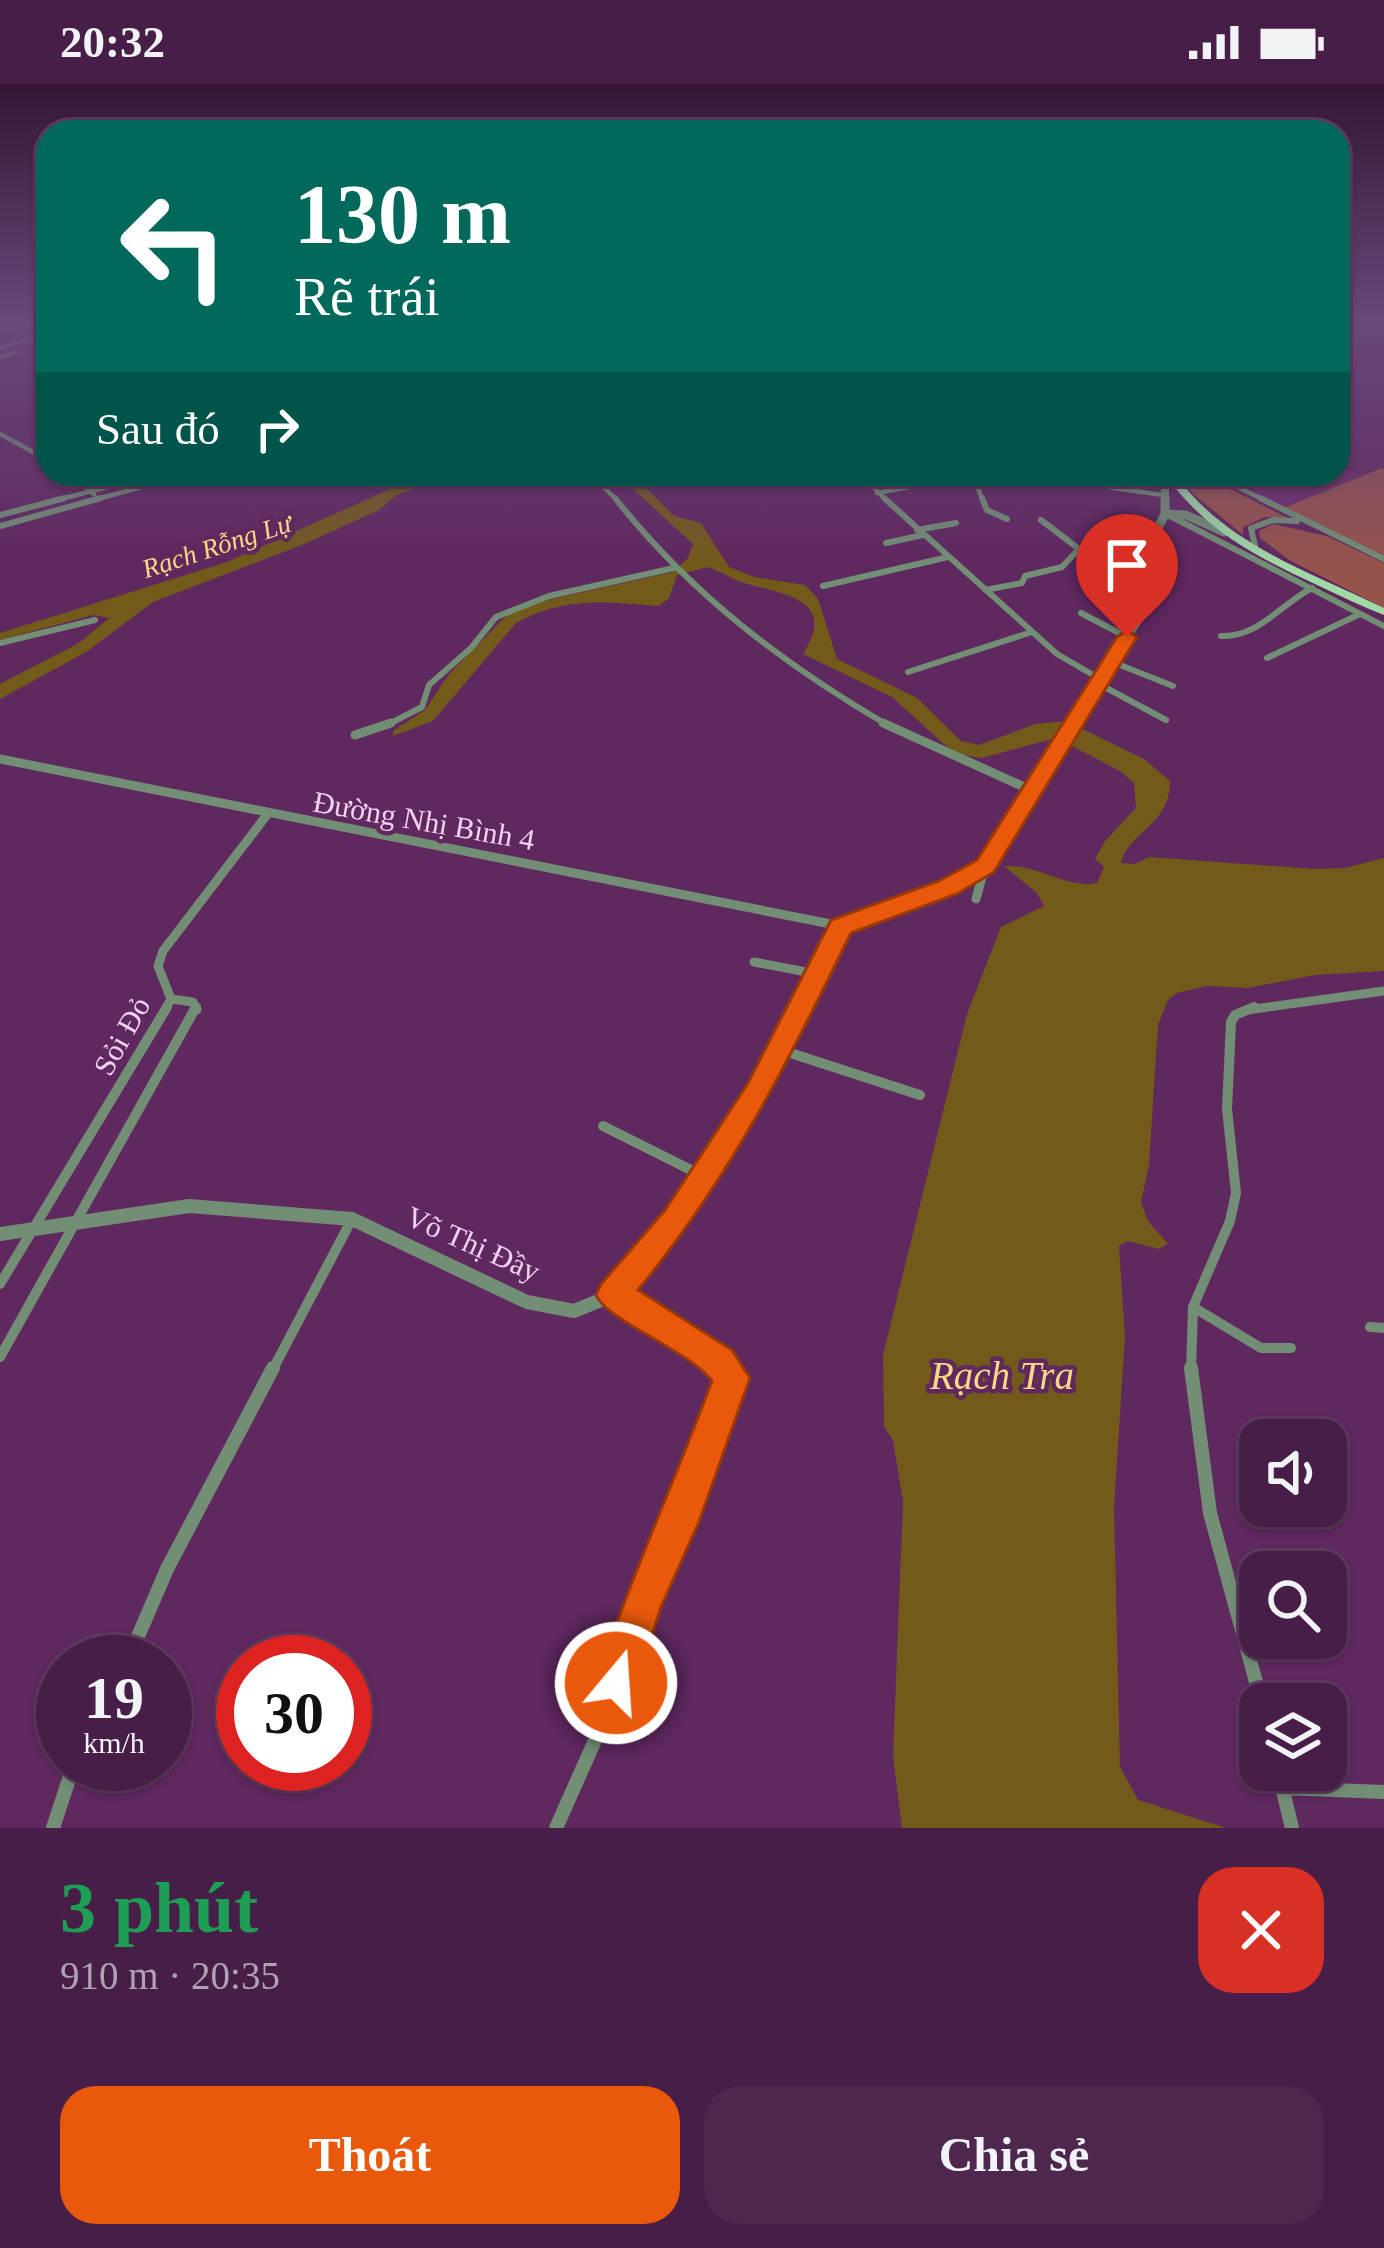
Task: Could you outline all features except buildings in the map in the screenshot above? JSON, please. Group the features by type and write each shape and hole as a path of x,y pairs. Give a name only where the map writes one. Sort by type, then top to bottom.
{"main road":[{"path":"1177,486 1224,532 1384,612"},
{"path":"1187,486 1238,537"}],"street":[{"path":"0,434 36,454"},
{"path":"84,486 94,495"},
{"path":"0,526 121,486"},
{"path":"0,514 135,486"},
{"path":"606,486 677,571 769,648 931,749 1033,791"},
{"path":"871,486 1074,667 1166,720"},
{"path":"877,493 922,486"},
{"path":"977,486 987,510 1007,519"},
{"path":"1106,486 1163,495"},
{"path":"1165,486 1165,514"},
{"path":"1234,486 1384,559"},
{"path":"974,520 987,510"},
{"path":"1165,514 1384,626"},
{"path":"976,898 986,866 1149,602 1151,549 1159,518 1186,515 1224,532"},
{"path":"1041,520 1079,548"},
{"path":"1255,546 1251,528 1264,520 1306,523"},
{"path":"886,543 956,523"},
{"path":"985,590 1022,583 1025,576 1062,566 1079,548 1105,544 1151,549"},
{"path":"823,586 948,557"},
{"path":"355,735 422,707 429,685 471,648 496,617 549,596 677,571"},
{"path":"1221,636 1249,635 1285,603 1312,588"},
{"path":"1081,613 1127,637"},
{"path":"1268,658 1360,614"},
{"path":"0,643 95,620"},
{"path":"908,672 1032,632"},
{"path":"1110,661 1172,686"},
{"name":"Đường Nhị Bình 4","path":"0,759 266,816 841,926"},
{"name":"Sỏi Đỏ","path":"0,1284 148,1048 171,999 158,966 163,950 266,816"},
{"path":"556,1828 605,1718 642,1603 679,1522 731,1378 719,1362 666,1324 613,1295 676,1220 759,1091 841,926 948,888 986,866"},
{"path":"754,962 817,974"},
{"path":"1256,1683 1210,1514 1191,1385 1193,1307 1235,1203 1227,1109 1232,1018 1254,1007 1384,991"},
{"path":"0,1358 71,1221 197,1010 193,1002 171,999"},
{"path":"778,1049 920,1096"},
{"path":"603,1126 704,1176"},
{"name":"Võ Thị Đầy","path":"37,1226 189,1206 352,1219 527,1303 574,1311 613,1295"},
{"path":"139,1635 167,1569 352,1219"},
{"path":"0,1234 37,1226"},
{"path":"1193,1307 1261,1348 1291,1348"},
{"path":"53,1828 65,1791"},
{"path":"1284,1791 1292,1828"},
{"path":"1347,1791 1384,1792"}],"shaded area":[{"path":"1382,468 1384,556 1283,508 1337,486 1350,486 1350,481"},
{"path":"1188,486 1224,486 1288,518 1265,517 1243,527 1243,535"},
{"path":"1238,486 1337,486 1283,508"},
{"path":"1273,524 1327,536 1384,563 1384,608 1289,560 1260,538 1259,531"}],"water":[{"path":"397,486 422,486 302,545 153,602 86,652 0,699 0,684 79,643 109,618 93,615 0,640 0,633 227,562"},
{"name":"Rạch Tra","path":"630,486 644,486 674,516 701,523 729,567 754,577 805,585 818,599 837,659 917,698 961,741 979,745 1035,724 1066,721 1144,759 1170,781 1168,796 1157,818 1132,843 1121,863 1135,864 1149,857 1314,869 1345,868 1384,858 1384,971 1315,975 1248,988 1207,986 1168,1000 1158,1025 1149,1165 1141,1202 1148,1221 1168,1244 1158,1249 1128,1241 1119,1246 1125,1337 1114,1507 1120,1767 1138,1800 1226,1828 902,1828 893,1756 903,1501 893,1441 884,1426 883,1355 967,1014 1001,927 1044,906 1037,893 1004,866 1074,883 1097,883 1104,867 1095,859 1136,808 1134,783 1056,738 982,758 955,754 892,697 803,654 814,621 801,602 708,567 677,575 669,598 659,606 569,605 516,623 433,721 393,736 393,731 425,710 449,674 508,614 543,601 673,572 688,558 693,544"}],"route":[{"path":"616,1683 642,1603 679,1522 731,1378 719,1362 666,1324 613,1295 676,1220 759,1091 841,926 948,888 986,866 1127,637"}],"water label":[{"name":"Rạch Rỗng Lự","path":"217,546"}]}
